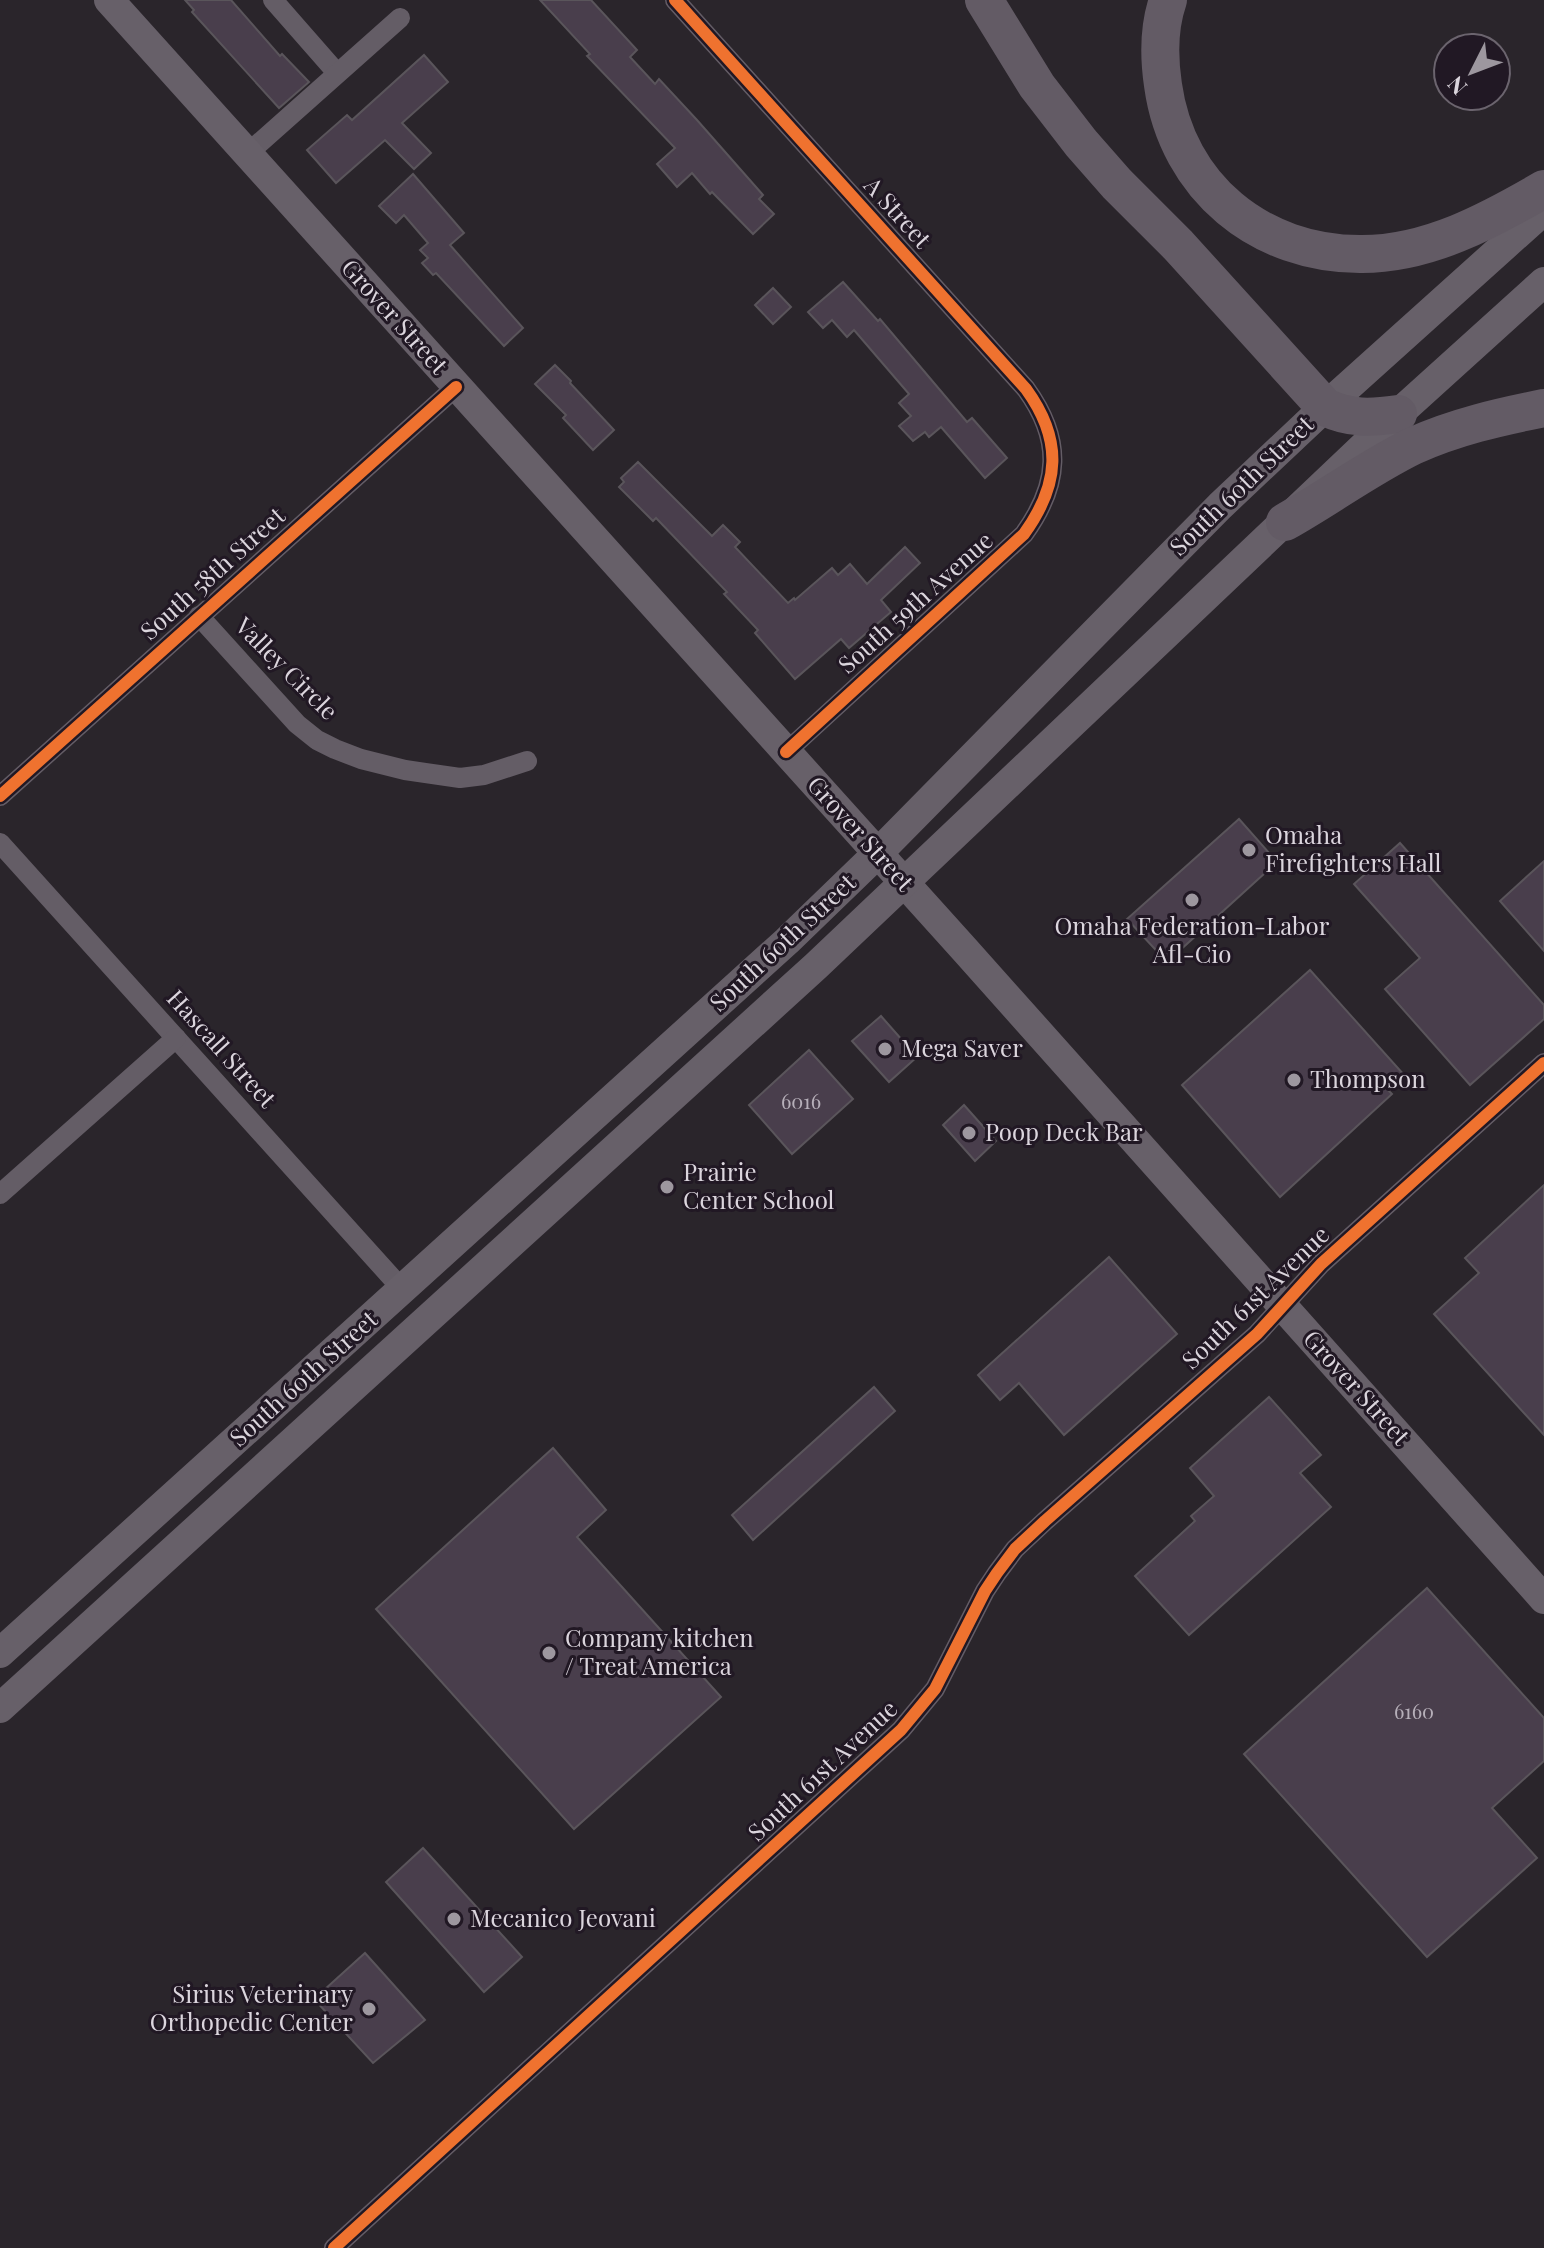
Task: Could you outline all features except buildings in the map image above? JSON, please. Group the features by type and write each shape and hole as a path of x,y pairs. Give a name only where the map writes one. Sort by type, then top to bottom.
{"highway":[{"path":"984,0 1037,86 1081,143 1325,407 1349,417 1374,418 1398,414"},
{"path":"1168,0 1161,37 1161,71 1166,104 1176,137 1192,167 1214,194 1239,216 1271,235 1303,248 1332,253 1396,251 1456,234 1544,189"},
{"path":"1285,522 1414,446 1476,423 1544,408"}],"main road":[{"name":"Grover Street","path":"109,0 878,853 1544,1599"},
{"name":"South 60th Street","path":"0,1653 787,941 878,853 1220,506 1544,210"},
{"name":"South 60th Street","path":"0,1708 723,1052 1398,414 1544,282"},
{"path":"469,1282 461,1264 466,1256 552,1179 586,1123"}],"street":[{"path":"273,0 337,73"},
{"name":"A Street","path":"675,0 1026,389 1046,423 1052,446 1052,471"},
{"path":"247,154 400,18"},
{"name":"South 58th Street","path":"0,796 456,387"},
{"name":"South 59th Avenue","path":"786,752 1024,534 1046,498 1052,471"},
{"name":"Valley Circle","path":"199,616 297,724 335,749 405,770 460,778 484,775 527,761"},
{"name":"Hascall Street","path":"0,843 403,1290"},
{"path":"0,1194 176,1038"},
{"name":"South 61st Avenue","path":"334,2248 901,1730 935,1689 985,1591 1015,1549 1248,1342 1321,1264 1544,1063"}],"cycle path":[{"path":"675,0 1026,389 1038,408 1051,444 1050,480 1045,497 1024,534 786,752"},
{"path":"0,796 456,387"},
{"path":"334,2248 901,1730 935,1689 985,1591 1015,1549 1257,1334 1321,1264 1544,1063"}],"place":[{"name":"Omaha Firefighters Hall","path":"1249,850"},
{"name":"Omaha Federation-Labor Afl-Cio","path":"1192,900"},
{"name":"Mega Saver","path":"885,1049"},
{"name":"Thompson","path":"1294,1080"},
{"name":"Poop Deck Bar","path":"969,1133"},
{"name":"Prairie Center School","path":"667,1187"},
{"name":"Company kitchen / Treat America","path":"549,1653"},
{"name":"Mecanico Jeovani","path":"454,1919"},
{"name":"Sirius Veterinary Orthopedic Center","path":"369,2009"}]}
